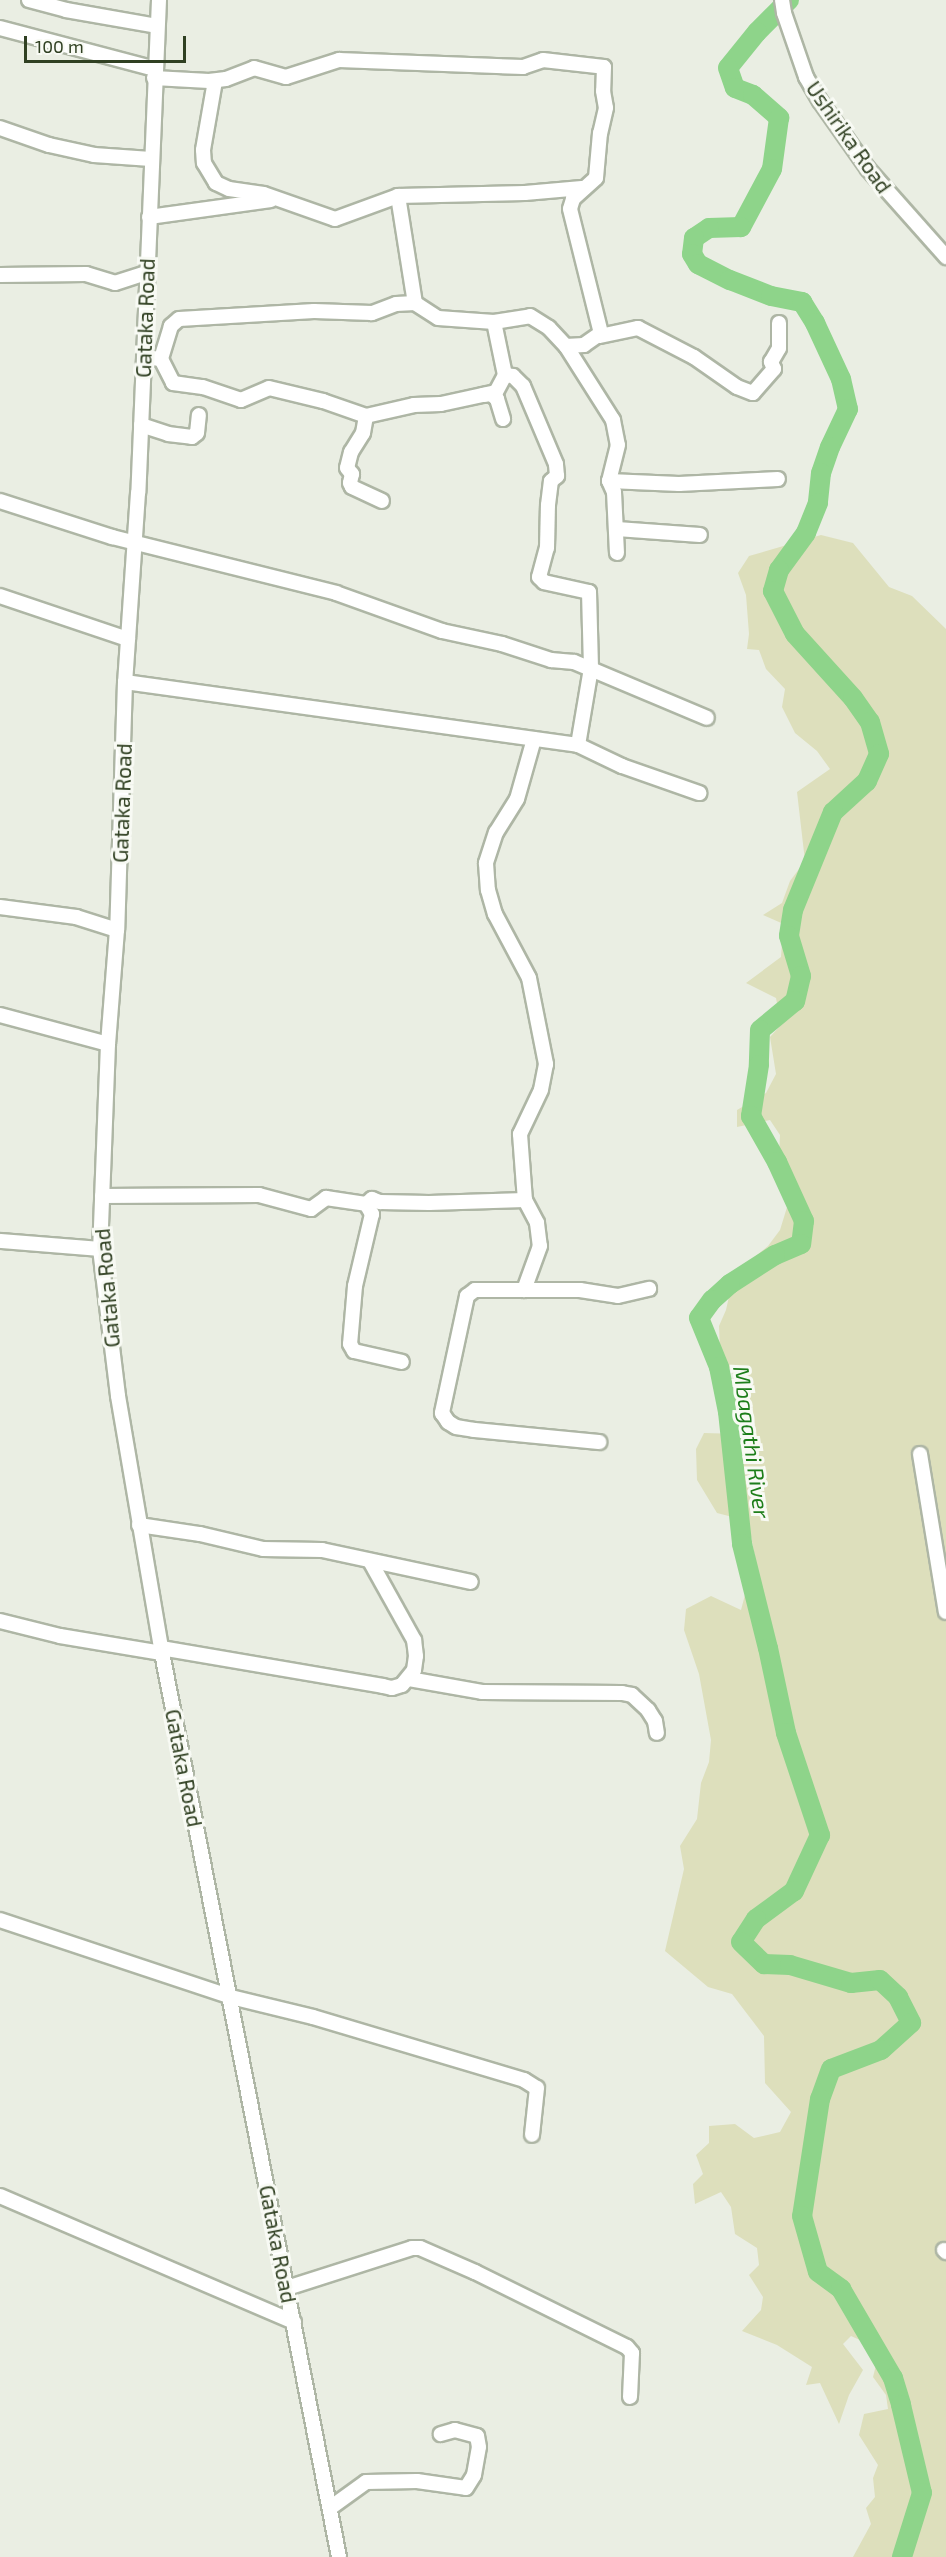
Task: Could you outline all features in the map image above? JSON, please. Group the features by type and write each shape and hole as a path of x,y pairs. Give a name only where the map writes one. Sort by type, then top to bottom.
{"street":[{"path":"29,0 66,10 157,26"},
{"name":"Gataka Road","path":"159,0 148,217 141,425 125,682 117,930 108,1044 100,1249 118,1396 161,1650 231,1996 339,2557"},
{"name":"Ushirika Road","path":"783,6 806,77 820,101 868,169 946,257"},
{"path":"0,28 155,73 215,81 254,68 286,78 339,60 523,67 543,60 601,65 606,70 603,91 606,108 600,134 596,178 582,188 573,199 570,209 602,329 600,336"},
{"path":"215,81 203,150 208,175 216,183 229,189 278,200 335,219 398,196 525,193 582,188"},
{"path":"0,128 50,145 94,155 151,159"},
{"path":"398,196 415,303"},
{"path":"148,217 278,200"},
{"path":"0,274 86,274 115,283 146,273"},
{"path":"494,322 505,375 496,392 441,404 414,405 366,416 323,401 269,388 241,400 203,387 173,383 161,358 171,326 179,319 314,311 372,313 396,304 415,303 438,318 494,322 530,316 549,328 566,346 613,420 618,445 609,482 614,492 617,553"},
{"path":"566,346 584,345 600,336 638,328 694,357 737,387 753,393 774,369 771,362 779,348 779,323"},
{"path":"143,358 161,358"},
{"path":"505,375 513,376 523,386 556,464 556,476 551,481 548,505 547,548 539,577 544,582 589,592 591,668 578,745"},
{"path":"466,398 491,394 501,407 503,418"},
{"path":"141,425 168,434 192,437 197,433 199,415"},
{"path":"366,416 363,433 351,452 347,468 352,474 350,483 352,487 382,501"},
{"path":"609,482 680,484 778,479"},
{"path":"0,501 112,537 336,593 442,631 502,644 551,660 574,662 707,718"},
{"path":"616,529 700,535"},
{"path":"0,596 128,639"},
{"path":"125,682 578,745 622,766 699,793"},
{"path":"524,1290 540,1246 537,1223 525,1200 520,1134 541,1090 546,1064 529,978 495,914 488,890 486,863 496,832 517,799 534,739"},
{"path":"0,907 76,916 117,930"},
{"path":"0,1015 108,1044"},
{"path":"102,1196 260,1195 311,1209 326,1198 366,1204 372,1199 380,1202 429,1203 525,1200"},
{"path":"366,1204 372,1214 355,1286 351,1347 354,1351 402,1362"},
{"path":"0,1241 100,1249"},
{"path":"599,1442 465,1428 448,1422 442,1413 467,1296 475,1290 580,1290 618,1296 649,1289"},
{"path":"920,1455 946,1612"},
{"path":"139,1525 200,1534 263,1549 322,1550 471,1582"},
{"path":"370,1561 414,1640 416,1656 409,1679"},
{"path":"0,1621 60,1636 392,1688 409,1679 482,1692 622,1693 632,1695 648,1710 655,1721 657,1733"},
{"path":"0,1920 231,1996 313,2016 536,2085 532,2135"},
{"path":"0,2196 294,2322"},
{"path":"286,2288 412,2248 420,2248 475,2272 627,2347 632,2353 630,2397"},
{"path":"330,2508 366,2481 417,2481 466,2487 474,2475 479,2448 477,2436 455,2430 441,2434"}],"green space":[{"path":"821,535 853,543 889,587 912,596 946,629 946,2557 853,2557 871,2524 866,2508 875,2497 873,2478 878,2465 859,2435 864,2414 888,2409 886,2395 873,2377 882,2342 862,2341 851,2336 843,2344 863,2370 849,2395 839,2424 820,2383 806,2385 812,2367 777,2345 742,2331 761,2310 763,2297 749,2275 759,2265 757,2248 735,2234 731,2207 721,2192 695,2204 693,2184 703,2174 696,2155 709,2143 709,2126 735,2124 754,2138 780,2132 791,2112 765,2083 764,2036 732,1994 708,1987 665,1951 684,1869 680,1846 697,1819 701,1783 709,1762 711,1740 699,1674 684,1630 686,1609 711,1596 741,1610 755,1557 748,1521 717,1513 697,1480 696,1449 704,1433 738,1434 733,1374 720,1351 719,1326 726,1310 734,1274 768,1246 780,1230 788,1204 778,1176 780,1135 770,1120 737,1127 737,1110 766,1093 776,1074 770,1037 781,1025 776,998 746,983 781,957 782,943 795,929 763,915 782,903 790,881 805,861 797,792 830,769 817,751 795,733 782,707 785,689 766,669 759,650 747,649 749,634 746,595 738,573 749,556"}],"waterway":[{"name":"Mbagathi River","path":"789,0 757,32 728,68 735,88 753,95 779,118 772,169 741,227 709,228 694,238 692,254 698,264 730,280 771,296 802,302 815,323 841,379 848,409 830,447 821,473 818,503 806,533 779,570 773,591 795,634 853,698 870,722 879,754 867,781 833,812 793,910 789,936 801,976 795,1001 760,1030 759,1065 751,1116 777,1162 804,1221 801,1244 775,1255 730,1284 712,1300 699,1318 719,1367 728,1412 742,1544 786,1733 820,1835 794,1891 756,1919 741,1942 764,1964 790,1965 851,1983 880,1980 898,1997 911,2023 881,2050 831,2069 820,2099 802,2216 818,2272 841,2289 893,2378 901,2405 922,2493 902,2557"}]}
